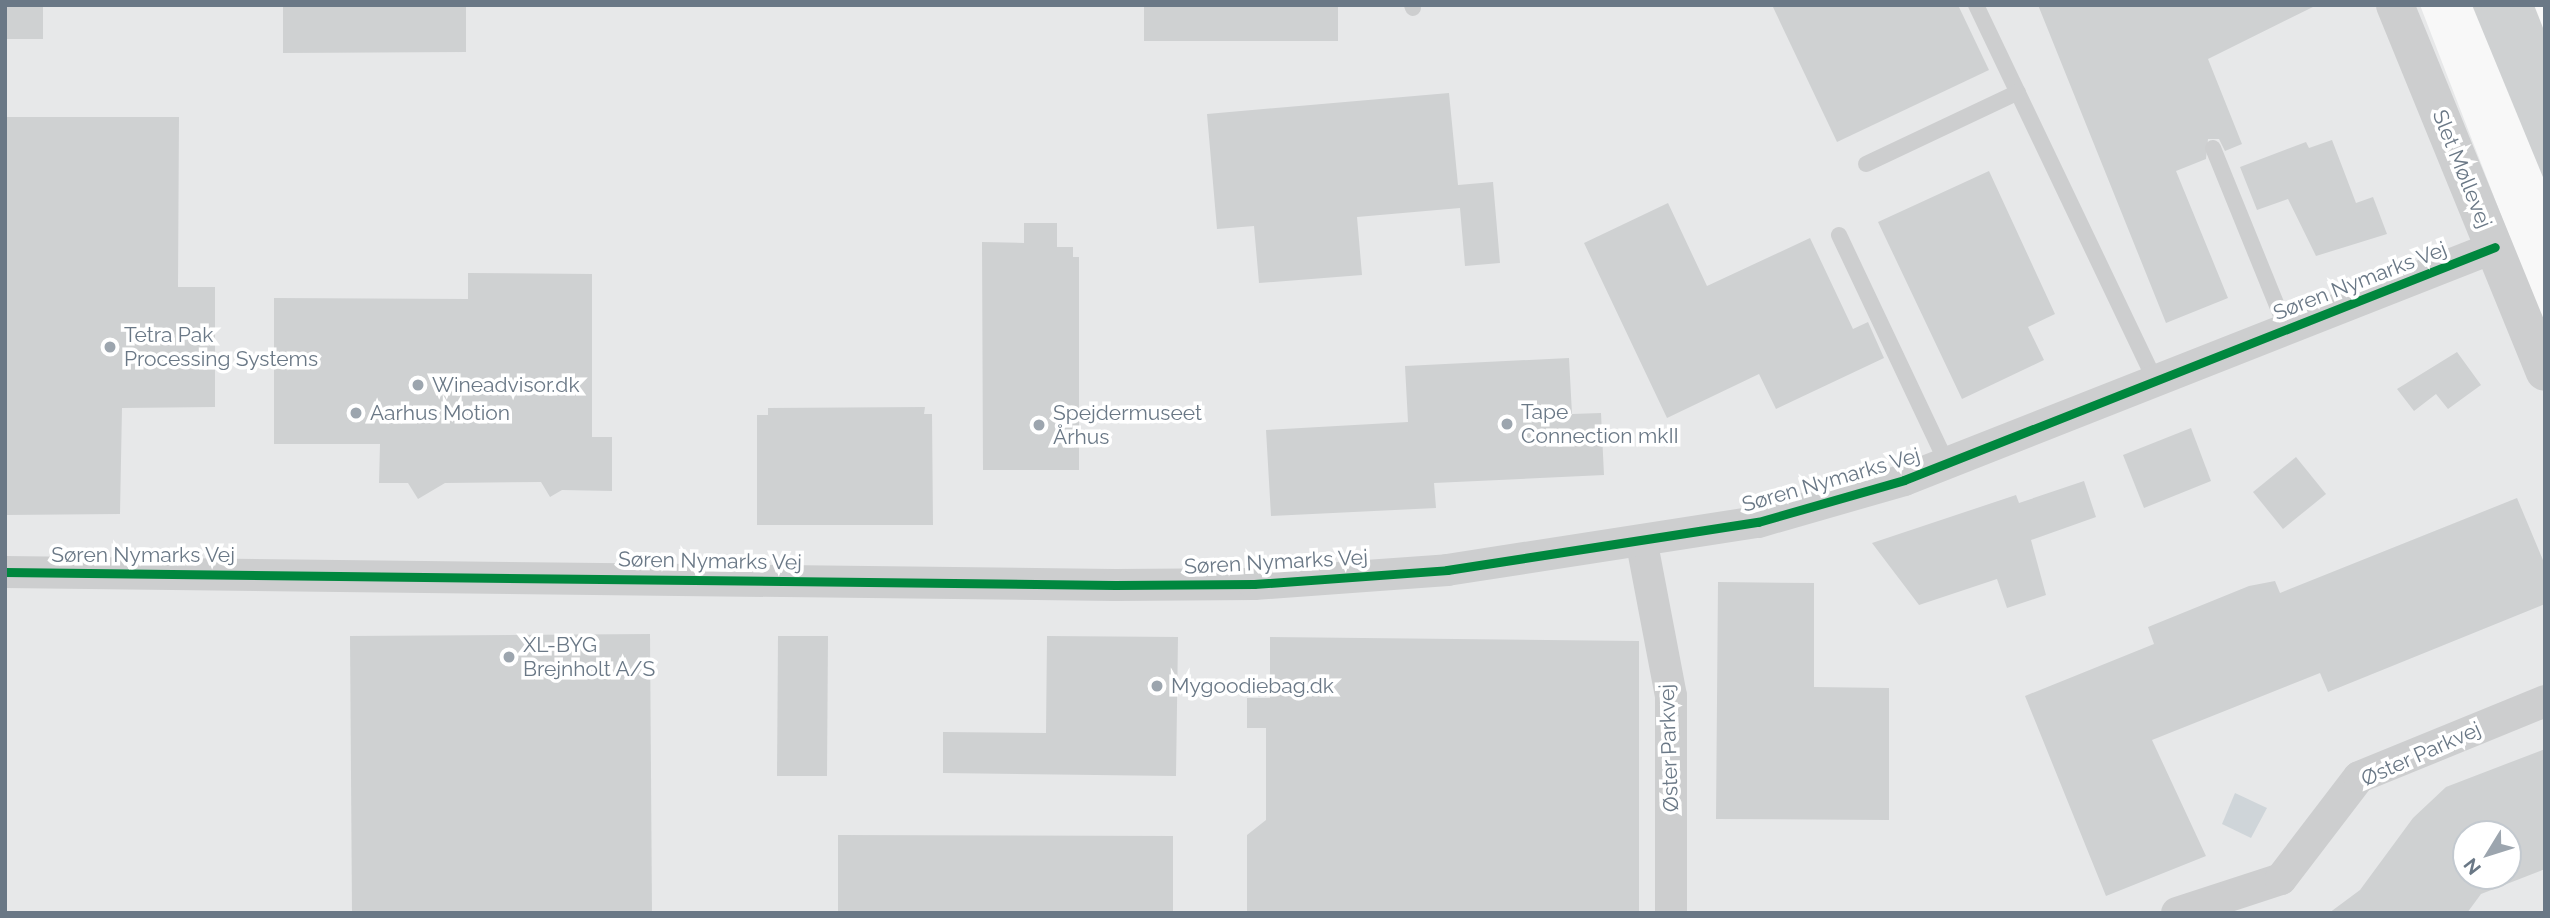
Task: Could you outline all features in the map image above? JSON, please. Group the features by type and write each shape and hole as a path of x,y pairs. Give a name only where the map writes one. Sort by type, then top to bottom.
{"street":[{"name":"Slet Møllevej","path":"2395,5 2545,372"},
{"name":"Søren Nymarks Vej","path":"5,572 1254,584 1447,570 1642,544 1758,522 1947,463 2495,247"},
{"name":"Øster Parkvej","path":"1642,544 1671,696 1671,913"},
{"name":"Øster Parkvej","path":"2177,913 2281,879 2359,777 2545,701"}],"lane":[{"path":"1976,5 2155,380"},
{"path":"1866,164 2018,92"},
{"path":"2213,148 2286,328"},
{"path":"1839,235 1947,463"}],"shaded area":[{"path":"5,5 2420,5 2545,329 2545,913 5,913"},
{"path":"2235,793 2267,808 2251,838 2222,824"}],"building":[{"path":"5,5 43,5 43,39 5,39"},
{"path":"283,5 466,5 466,52 283,53"},
{"path":"1144,5 1338,5 1338,41 1144,41"},
{"path":"1772,5 1958,5 1989,70 1837,142"},
{"path":"2038,5 2317,5 2208,59 2242,144 2225,151 2219,139 2208,139 2206,159 2176,171 2228,298 2166,323"},
{"path":"2472,5 2534,5 2545,33 2545,182"},
{"path":"1449,93 1458,185 1493,182 1500,263 1465,266 1460,208 1357,217 1362,275 1259,283 1254,226 1217,229 1207,114"},
{"name":"Tetra Pak Processing Systems","path":"5,117 179,117 178,287 215,287 215,407 122,408 120,514 5,515"},
{"path":"2332,140 2356,203 2373,197 2387,234 2316,256 2288,199 2257,210 2240,167 2306,142 2309,148"},
{"path":"1989,171 2055,314 2028,327 2044,360 1962,399 1878,222"},
{"path":"1668,203 1707,286 1810,238 1853,329 1868,322 1884,358 1776,409 1759,374 1667,418 1584,243"},
{"path":"1024,223 1057,223 1057,247 1073,247 1073,257 1079,257 1079,470 983,470 982,242 1024,243"},
{"path":"468,273 592,274 592,437 612,437 612,491 562,490 550,497 541,482 445,483 418,499 408,483 379,483 380,444 274,444 274,298 468,299"},
{"path":"2457,352 2481,385 2448,409 2436,394 2414,411 2397,389"},
{"path":"1569,358 1572,414 1601,413 1604,475 1434,483 1436,508 1271,516 1266,430 1408,422 1405,366"},
{"path":"925,407 924,414 932,414 933,525 757,525 757,415 768,415 768,408"},
{"path":"2191,428 2211,481 2144,508 2123,455"},
{"path":"2296,457 2326,494 2283,529 2253,492"},
{"path":"2084,481 2096,517 2031,540 2046,595 2007,608 1997,579 1919,605 1872,543 2016,495 2019,503"},
{"path":"2517,498 2545,565 2545,604 2328,692 2320,673 2152,740 2206,856 2106,896 2025,696 2154,644 2148,627 2249,586 2275,581 2280,593"},
{"path":"1718,582 1814,583 1814,687 1889,688 1889,820 1716,819"},
{"path":"650,634 652,913 352,913 350,636"},
{"path":"778,636 828,636 827,776 777,776"},
{"path":"1047,636 1178,637 1176,776 943,773 943,732 1046,733"},
{"path":"1270,637 1639,641 1639,913 1247,913 1247,835 1266,820 1266,728 1247,728 1247,698 1270,698"},
{"path":"2545,749 2545,869 2522,878 2522,820 2452,820 2452,890 2491,890 2481,894 2467,913 2329,913 2360,890 2413,818 2446,787"},
{"path":"838,835 1173,836 1173,913 838,913"}],"cycle path":[{"path":"5,572 1115,585 1254,584 1447,570 1758,522 1904,480 2495,247"}],"place":[{"name":"Tetra Pak Processing Systems","path":"110,347"},
{"name":"Wineadvisor.dk","path":"418,385"},
{"name":"Aarhus Motion","path":"356,413"},
{"name":"Tape Connection mkII","path":"1507,424"},
{"name":"Spejdermuseet Århus","path":"1039,425"},
{"name":"XL-BYG Brejnholt A/S","path":"509,657"},
{"name":"Mygoodiebag.dk","path":"1157,686"}]}
